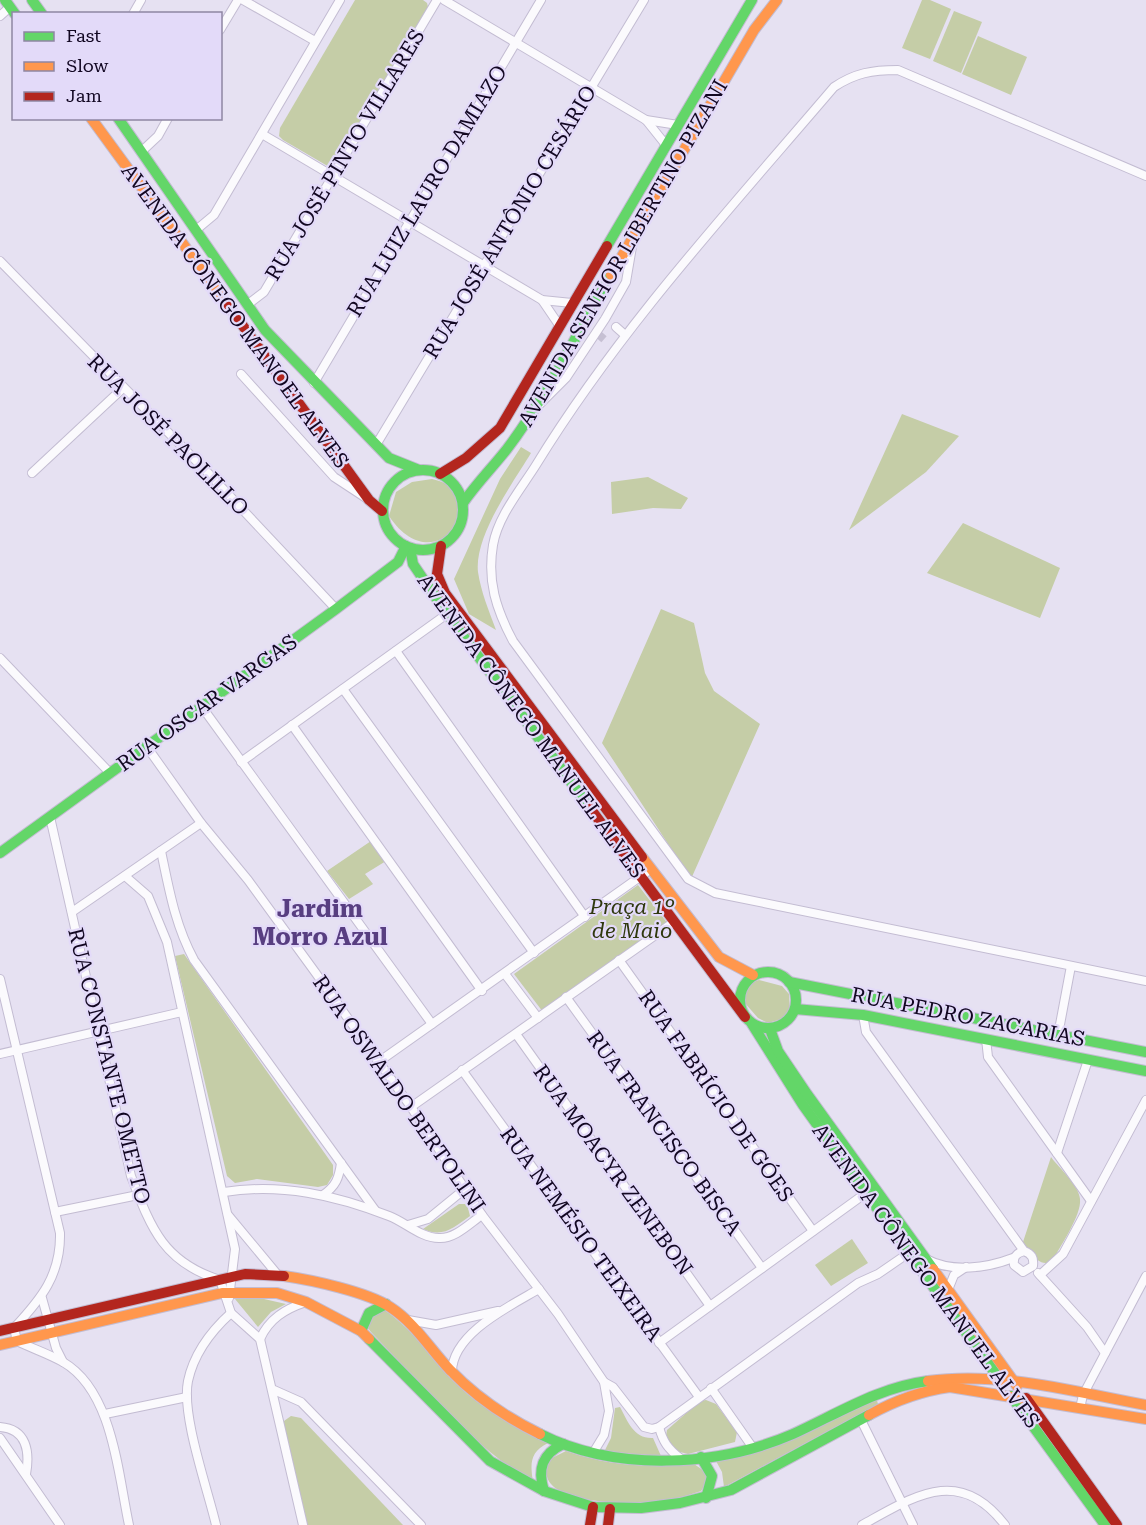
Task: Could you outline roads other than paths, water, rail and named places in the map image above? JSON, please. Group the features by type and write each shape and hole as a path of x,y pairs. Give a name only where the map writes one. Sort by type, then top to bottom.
{"street":[{"path":"222,27 238,0"},
{"path":"243,0 315,41"},
{"path":"196,230 214,215 340,0"},
{"name":"RUA JOSÉ PINTO VILLARES","path":"246,305 264,292 334,177 436,0"},
{"path":"444,0 593,86 646,120 666,145"},
{"name":"RUA LUIZ LAURO DAMIAZO","path":"314,383 541,0"},
{"name":"RUA JOSÉ ANTÔNIO CESÁRIO","path":"376,445 644,0"},
{"name":"AVENIDA SENHOR LIBERTINO PIZANI","path":"440,474 466,458 500,428 752,0"},
{"name":"AVENIDA SENHOR LIBERTINO PIZANI","path":"463,503 481,477 506,450 528,417 754,30 777,0"},
{"path":"0,16 10,7"},
{"path":"1146,176 898,70 874,70 853,75 834,87 615,348 559,427 505,515 494,544 492,577 497,610 513,640 688,879 715,893 1146,981"},
{"name":"AVENIDA CÔNEGO MANOEL ALVES","path":"92,120 369,500 382,511"},
{"name":"AVENIDA CÔNEGO MANOEL ALVES","path":"119,120 265,330 389,458 419,470"},
{"path":"142,151 158,136 167,120"},
{"path":"646,120 678,125"},
{"path":"262,134 542,300 572,303"},
{"path":"528,417 566,378 606,320 626,282 635,232"},
{"name":"RUA JOSÉ PAOLILLO","path":"0,261 122,389 210,475 336,609"},
{"path":"542,300 559,325"},
{"path":"616,327 625,335"},
{"path":"606,341 615,348"},
{"path":"241,374 334,477 369,500"},
{"path":"32,473 122,389"},
{"path":"419,470 440,474 455,486 463,503 463,516 459,528 452,538 441,546 431,549 408,547 389,532 382,511 389,488 407,472 419,470"},
{"name":"AVENIDA CÔNEGO MANUEL ALVES","path":"441,546 436,567 439,586 702,937 719,957 753,975"},
{"name":"RUA OSCAR VARGAS","path":"0,853 336,609 398,562 408,547"},
{"name":"AVENIDA CÔNEGO MANUEL ALVES","path":"408,547 413,564 447,614 588,808 748,1021 803,1105 926,1259 1117,1525"},
{"path":"240,762 447,614"},
{"path":"396,651 585,917"},
{"path":"0,658 110,773"},
{"path":"343,688 534,953"},
{"path":"202,707 432,1023"},
{"path":"292,725 482,991"},
{"name":"RUA OSWALDO BERTOLINI","path":"147,747 201,823 296,945 411,1107 482,1215 539,1289 604,1382 609,1411 604,1435 593,1453"},
{"name":"RUA CONSTANTE OMETTO","path":"50,817 131,1176 138,1195 157,1236 177,1259 197,1272 225,1278"},
{"path":"72,912 201,823"},
{"path":"161,851 181,936 194,960 375,1210"},
{"path":"378,1063 651,869"},
{"path":"125,876 148,896 167,942 228,1215 235,1261 225,1278 226,1293 230,1309 260,1339 274,1390 280,1432 303,1525"},
{"path":"411,1107 674,922 684,921 702,937"},
{"path":"167,942 181,936"},
{"name":"RUA FABRÍCIO DE GÓES","path":"619,960 813,1231"},
{"path":"1058,1035 1071,966"},
{"path":"772,972 789,982 796,1000 795,1009 786,1023 770,1029 748,1021 740,1009 741,990 753,975 772,972"},
{"path":"505,974 538,1018"},
{"path":"0,979 60,1233 60,1252 55,1273 42,1298 14,1328"},
{"name":"RUA PEDRO ZACARIAS","path":"789,982 1146,1052"},
{"name":"RUA FRANCISCO BISCA","path":"566,997 762,1268"},
{"name":"RUA PEDRO ZACARIAS","path":"795,1009 863,1015 1146,1071"},
{"path":"0,1054 182,1012"},
{"path":"863,1015 866,1032 1016,1236 1017,1257 1023,1272 1030,1268 1034,1260 1030,1254 1017,1257 998,1264 966,1267 936,1264 926,1259"},
{"name":"AVENIDA CÔNEGO MANUEL ALVES","path":"770,1029 778,1050 910,1252 1105,1525"},
{"name":"RUA MOACYR ZENEBON","path":"516,1034 710,1306"},
{"path":"986,1039 988,1057 1091,1201"},
{"path":"1057,1153 1088,1060"},
{"name":"RUA NEMÉSIO TEIXEIRA","path":"462,1070 699,1397"},
{"path":"1040,1275 1063,1254 1146,1100"},
{"path":"323,1195 333,1188 339,1177 341,1163"},
{"path":"224,1192 278,1188 323,1195 375,1210 427,1236 440,1239 452,1236 482,1215"},
{"path":"408,1226 428,1220 465,1188"},
{"path":"659,1342 870,1190"},
{"path":"55,1212 138,1195"},
{"path":"228,1215 278,1274"},
{"path":"604,1382 613,1387 644,1427 652,1429 659,1427 858,1283 878,1274 910,1252"},
{"path":"948,1290 954,1275 966,1267"},
{"path":"1030,1268 1040,1275 1105,1353"},
{"path":"0,1331 225,1278 278,1274 325,1282 386,1304 407,1320 453,1373 487,1404 518,1423 563,1444 593,1453 627,1458 680,1458 753,1448 778,1440 831,1413 893,1388 950,1379 1000,1381 1146,1405"},
{"path":"1080,1408 1083,1395 1146,1276"},
{"path":"453,1373 456,1352 501,1310 539,1289"},
{"path":"0,1345 226,1293 278,1293 306,1302 361,1331 490,1461 544,1491 593,1507 610,1509 641,1508 706,1498 730,1490 896,1400 924,1391 950,1387 1146,1419"},
{"path":"42,1298 63,1362"},
{"path":"260,1339 266,1326 277,1316 306,1302"},
{"path":"361,1331 367,1314 374,1307 386,1304"},
{"path":"216,1525 187,1397 188,1381 203,1342 230,1309"},
{"path":"407,1320 435,1325 501,1310"},
{"path":"14,1328 16,1341"},
{"path":"16,1341 63,1362 80,1375 94,1392 105,1414 129,1525"},
{"path":"711,1388 753,1448"},
{"path":"274,1390 301,1402 422,1525"},
{"path":"105,1414 187,1397"},
{"path":"861,1420 913,1525"},
{"path":"0,1426 7,1427 22,1436 29,1458 26,1474"},
{"path":"659,1427 662,1440 680,1458"},
{"path":"0,1438 60,1525"},
{"path":"544,1491 539,1478 539,1467 544,1457 563,1444"},
{"path":"701,1456 710,1465 713,1476 712,1488 706,1498"},
{"path":"862,1525 902,1503 932,1491 953,1490 976,1496 992,1508 1005,1525"},
{"path":"590,1525 593,1507"},
{"path":"608,1525 610,1509"}],"tunnel":[{"path":"598,334 606,341"}],"district":[{"name":"Jardim Morro Azul","path":"320,923"}],"park label":[{"name":"Praça 1º de Maio","path":"632,919"}]}
